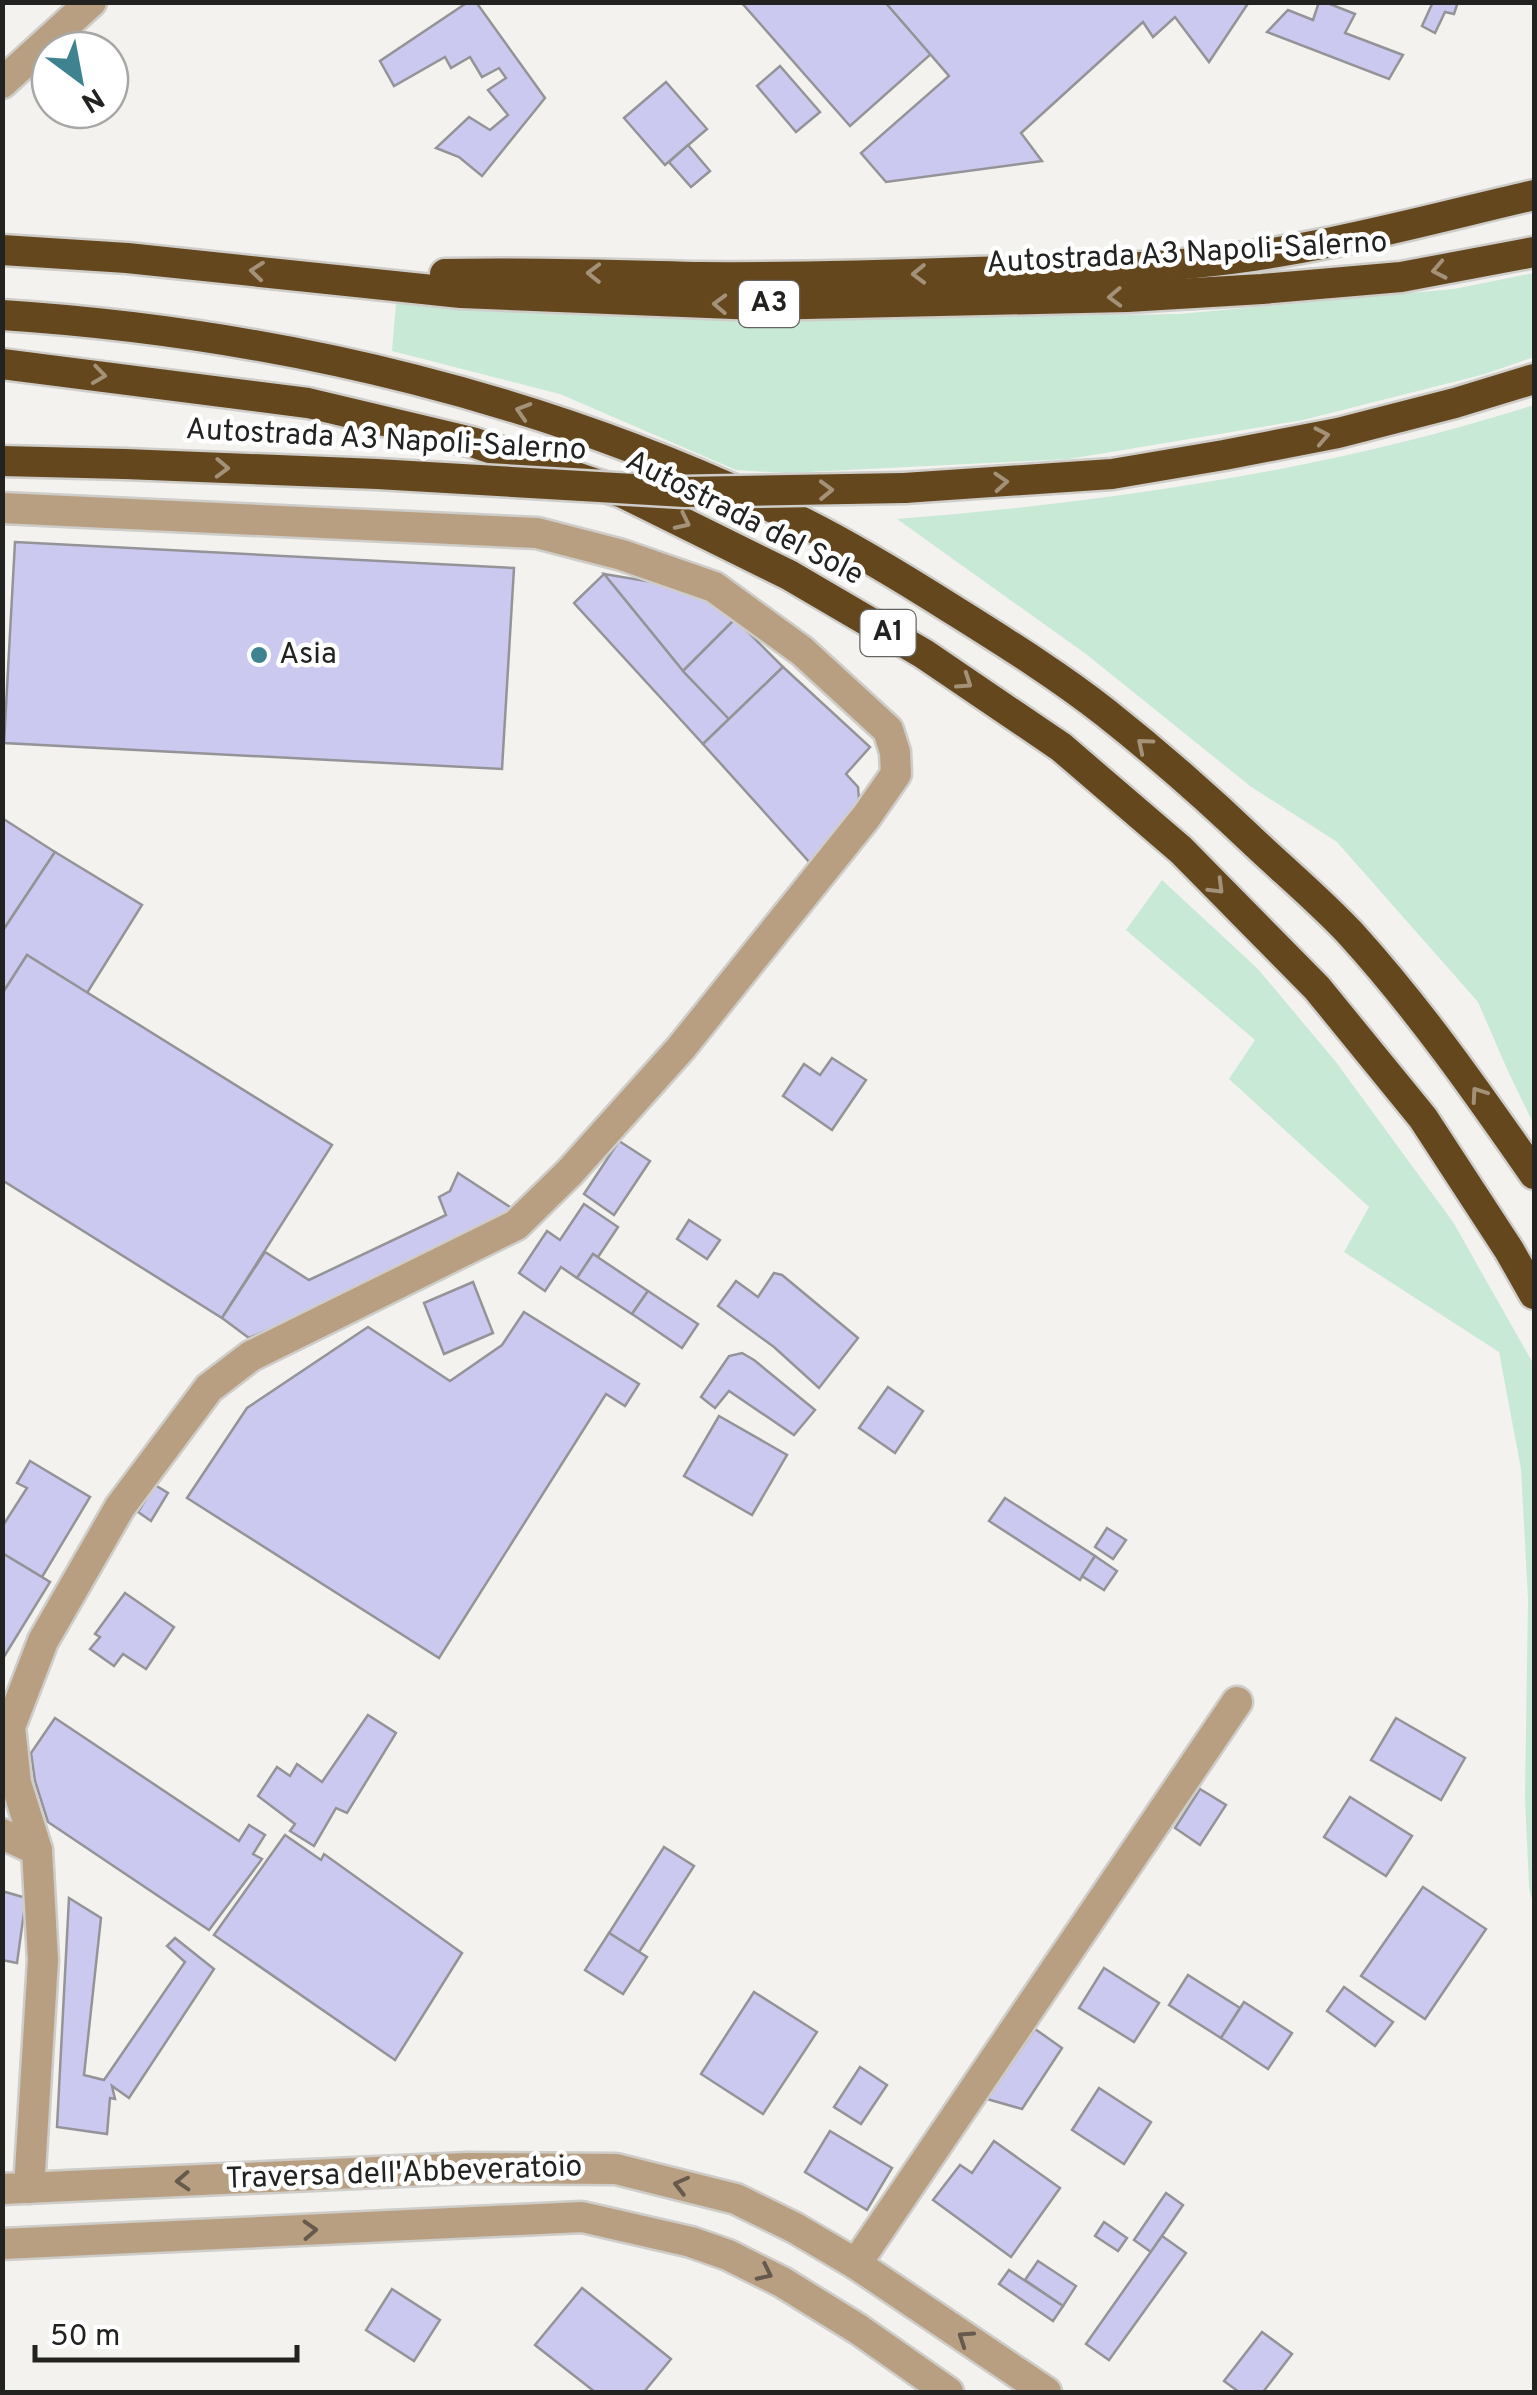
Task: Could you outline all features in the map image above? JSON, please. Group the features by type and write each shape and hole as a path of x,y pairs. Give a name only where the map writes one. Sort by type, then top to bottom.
{"highway":[{"path":"318,278 480,273 705,277 1178,264 1322,244 1534,195"},
{"name":"Autostrada A3 Napoli-Salerno","path":"2,250 127,258 461,293 758,304 1127,297 1400,278 1534,252"},
{"name":"Autostrada del Sole","path":"2,316 195,335 432,383 565,423 667,461 806,524 914,584 1104,712 1218,808 1350,933 1448,1051 1534,1174"},
{"name":"Autostrada del Sole","path":"2,364 308,403 472,442 623,493 788,575 924,654 1061,748 1181,850 1318,988 1423,1118 1534,1294"},
{"name":"Autostrada A3 Napoli-Salerno","path":"2,461 376,474 685,492 904,488 1112,474 1186,462 1338,433 1534,379"}],"street":[{"path":"2,83 91,3"},
{"path":"2,508 537,533 622,554 714,587 802,651 888,730 896,752 896,774 866,817 693,1033 570,1172 516,1225 251,1356 209,1388 120,1508 44,1640 10,1727 16,1783 38,1850 42,1960 16,2188"},
{"path":"856,2264 1237,1702"},
{"path":"2,1834 38,1850"},
{"name":"Traversa dell'Abbeveratoio","path":"16,2188 467,2168 616,2169 736,2199 795,2228 856,2264 1046,2392"},
{"name":"Traversa dell'Abbeveratoio","path":"2,2244 582,2217 728,2254 843,2319 948,2392"}],"green space":[{"path":"1534,273 1534,357 1485,374 1303,420 1069,459 787,473 736,470 560,394 392,351 396,303 762,320 1179,314 1454,289"},
{"path":"1534,405 1534,1125 1478,1002 1337,842 1250,786 1086,654 897,519 1058,503 1219,480 1379,448"},
{"path":"1162,880 1258,969 1336,1062 1453,1222 1534,1365 1534,1909 1529,1887 1525,1796 1528,1599 1521,1469 1499,1352 1344,1252 1369,1207 1229,1079 1255,1040 1126,930"}],"building":[{"path":"468,2 476,2 545,98 482,176 459,157 436,148 469,117 490,130 508,115 488,90 506,78 499,68 482,77 470,57 451,68 445,57 394,86 380,61"},
{"path":"741,2 885,2 931,54 850,126"},
{"path":"885,2 1249,2 1209,62 1175,17 1153,37 1143,22 1021,133 1042,161 886,182 861,153 949,76"},
{"path":"1319,2 1355,14 1345,33 1403,55 1389,79 1267,32 1288,10 1313,20"},
{"path":"1433,2 1458,2 1454,14 1445,12 1435,33 1422,26"},
{"path":"780,66 820,112 796,132 757,86"},
{"path":"666,82 707,129 665,165 624,118"},
{"path":"688,145 710,171 691,187 669,162"},
{"name":"Asia","path":"15,542 514,568 502,769 4,743"},
{"path":"604,574 688,588 720,604 735,619 683,671"},
{"path":"604,574 683,671 729,719 703,744 574,603"},
{"path":"735,619 783,667 729,719 683,671"},
{"path":"783,667 870,747 846,774 858,787 859,799 842,831 812,865 703,744"},
{"path":"2,818 55,852 2,932"},
{"path":"55,852 142,905 87,993 27,955 2,994 2,932"},
{"path":"27,955 332,1145 222,1318 2,1180 2,994"},
{"path":"832,1058 866,1080 832,1130 783,1096 804,1064 820,1075"},
{"path":"619,1141 650,1161 614,1215 584,1194"},
{"path":"458,1173 519,1213 431,1259 249,1338 222,1318 265,1252 309,1280 446,1215 439,1197 450,1191"},
{"path":"584,1204 618,1227 598,1257 593,1254 577,1278 561,1267 545,1291 519,1273 547,1231 560,1240"},
{"path":"689,1220 720,1240 707,1259 677,1239"},
{"path":"593,1254 648,1291 632,1314 577,1278"},
{"path":"774,1273 782,1275 858,1338 819,1388 774,1347 718,1306 736,1281 758,1297"},
{"path":"473,1282 493,1333 444,1354 424,1303"},
{"path":"648,1291 698,1324 682,1348 632,1314"},
{"path":"524,1312 639,1384 625,1406 606,1394 439,1658 187,1498 247,1408 368,1327 450,1381 502,1345"},
{"path":"742,1353 815,1410 794,1435 729,1391 715,1408 701,1397 729,1356"},
{"path":"888,1387 923,1411 895,1453 859,1428"},
{"path":"719,1416 787,1455 752,1515 684,1476"},
{"path":"30,1461 90,1497 42,1577 2,1553 2,1527 27,1488 17,1483"},
{"path":"155,1485 168,1493 151,1521 138,1512"},
{"path":"1005,1498 1095,1556 1080,1580 989,1521"},
{"path":"1107,1528 1126,1540 1113,1559 1095,1547"},
{"path":"2,1553 50,1582 2,1660"},
{"path":"1095,1556 1117,1571 1104,1590 1082,1576"},
{"path":"125,1593 174,1627 146,1669 123,1654 114,1666 90,1649 100,1637 95,1634"},
{"path":"368,1715 396,1733 347,1813 336,1808 314,1846 290,1831 295,1824 258,1796 277,1767 290,1776 297,1764 322,1782"},
{"path":"55,1718 239,1841 249,1825 265,1835 253,1854 262,1859 209,1930 48,1822 31,1753"},
{"path":"1396,1718 1465,1758 1441,1800 1371,1760"},
{"path":"1200,1789 1226,1805 1200,1845 1175,1828"},
{"path":"1350,1797 1412,1836 1386,1876 1324,1837"},
{"path":"285,1835 321,1860 324,1854 462,1953 395,2060 214,1935"},
{"path":"664,1847 694,1866 639,1952 609,1933"},
{"path":"1423,1887 1486,1929 1425,2019 1361,1976"},
{"path":"2,1891 26,1898 17,1963 2,1960"},
{"path":"69,1898 101,1918 84,2075 104,2080 185,1962 167,1946 175,1938 214,1969 129,2098 112,2086 115,2099 110,2098 107,2134 57,2127"},
{"path":"609,1933 647,1957 623,1994 585,1970"},
{"path":"1104,1968 1159,2003 1134,2042 1079,2008"},
{"path":"1188,1975 1240,2008 1221,2038 1169,2005"},
{"path":"1344,1987 1393,2022 1375,2046 1327,2011"},
{"path":"754,1992 817,2032 763,2114 701,2074"},
{"path":"1244,2002 1292,2033 1268,2069 1221,2038"},
{"path":"1035,2029 1062,2048 1022,2109 987,2099"},
{"path":"860,2067 887,2085 861,2124 834,2107"},
{"path":"1099,2088 1151,2122 1124,2164 1072,2130"},
{"path":"830,2131 892,2168 867,2210 805,2172"},
{"path":"994,2141 1060,2188 1011,2257 933,2200 960,2165 972,2173"},
{"path":"1166,2193 1183,2205 1151,2252 1134,2240"},
{"path":"1104,2222 1127,2238 1118,2251 1095,2236"},
{"path":"1162,2236 1186,2253 1109,2360 1086,2344"},
{"path":"1038,2261 1076,2286 1063,2306 1025,2280"},
{"path":"1009,2270 1063,2306 1053,2321 999,2284"},
{"path":"582,2288 671,2359 644,2392 595,2392 535,2345"},
{"path":"392,2289 440,2320 414,2361 366,2330"},
{"path":"1262,2332 1292,2354 1263,2392 1239,2392 1224,2381"}],"place":[{"name":"Asia","path":"259,655"}]}
